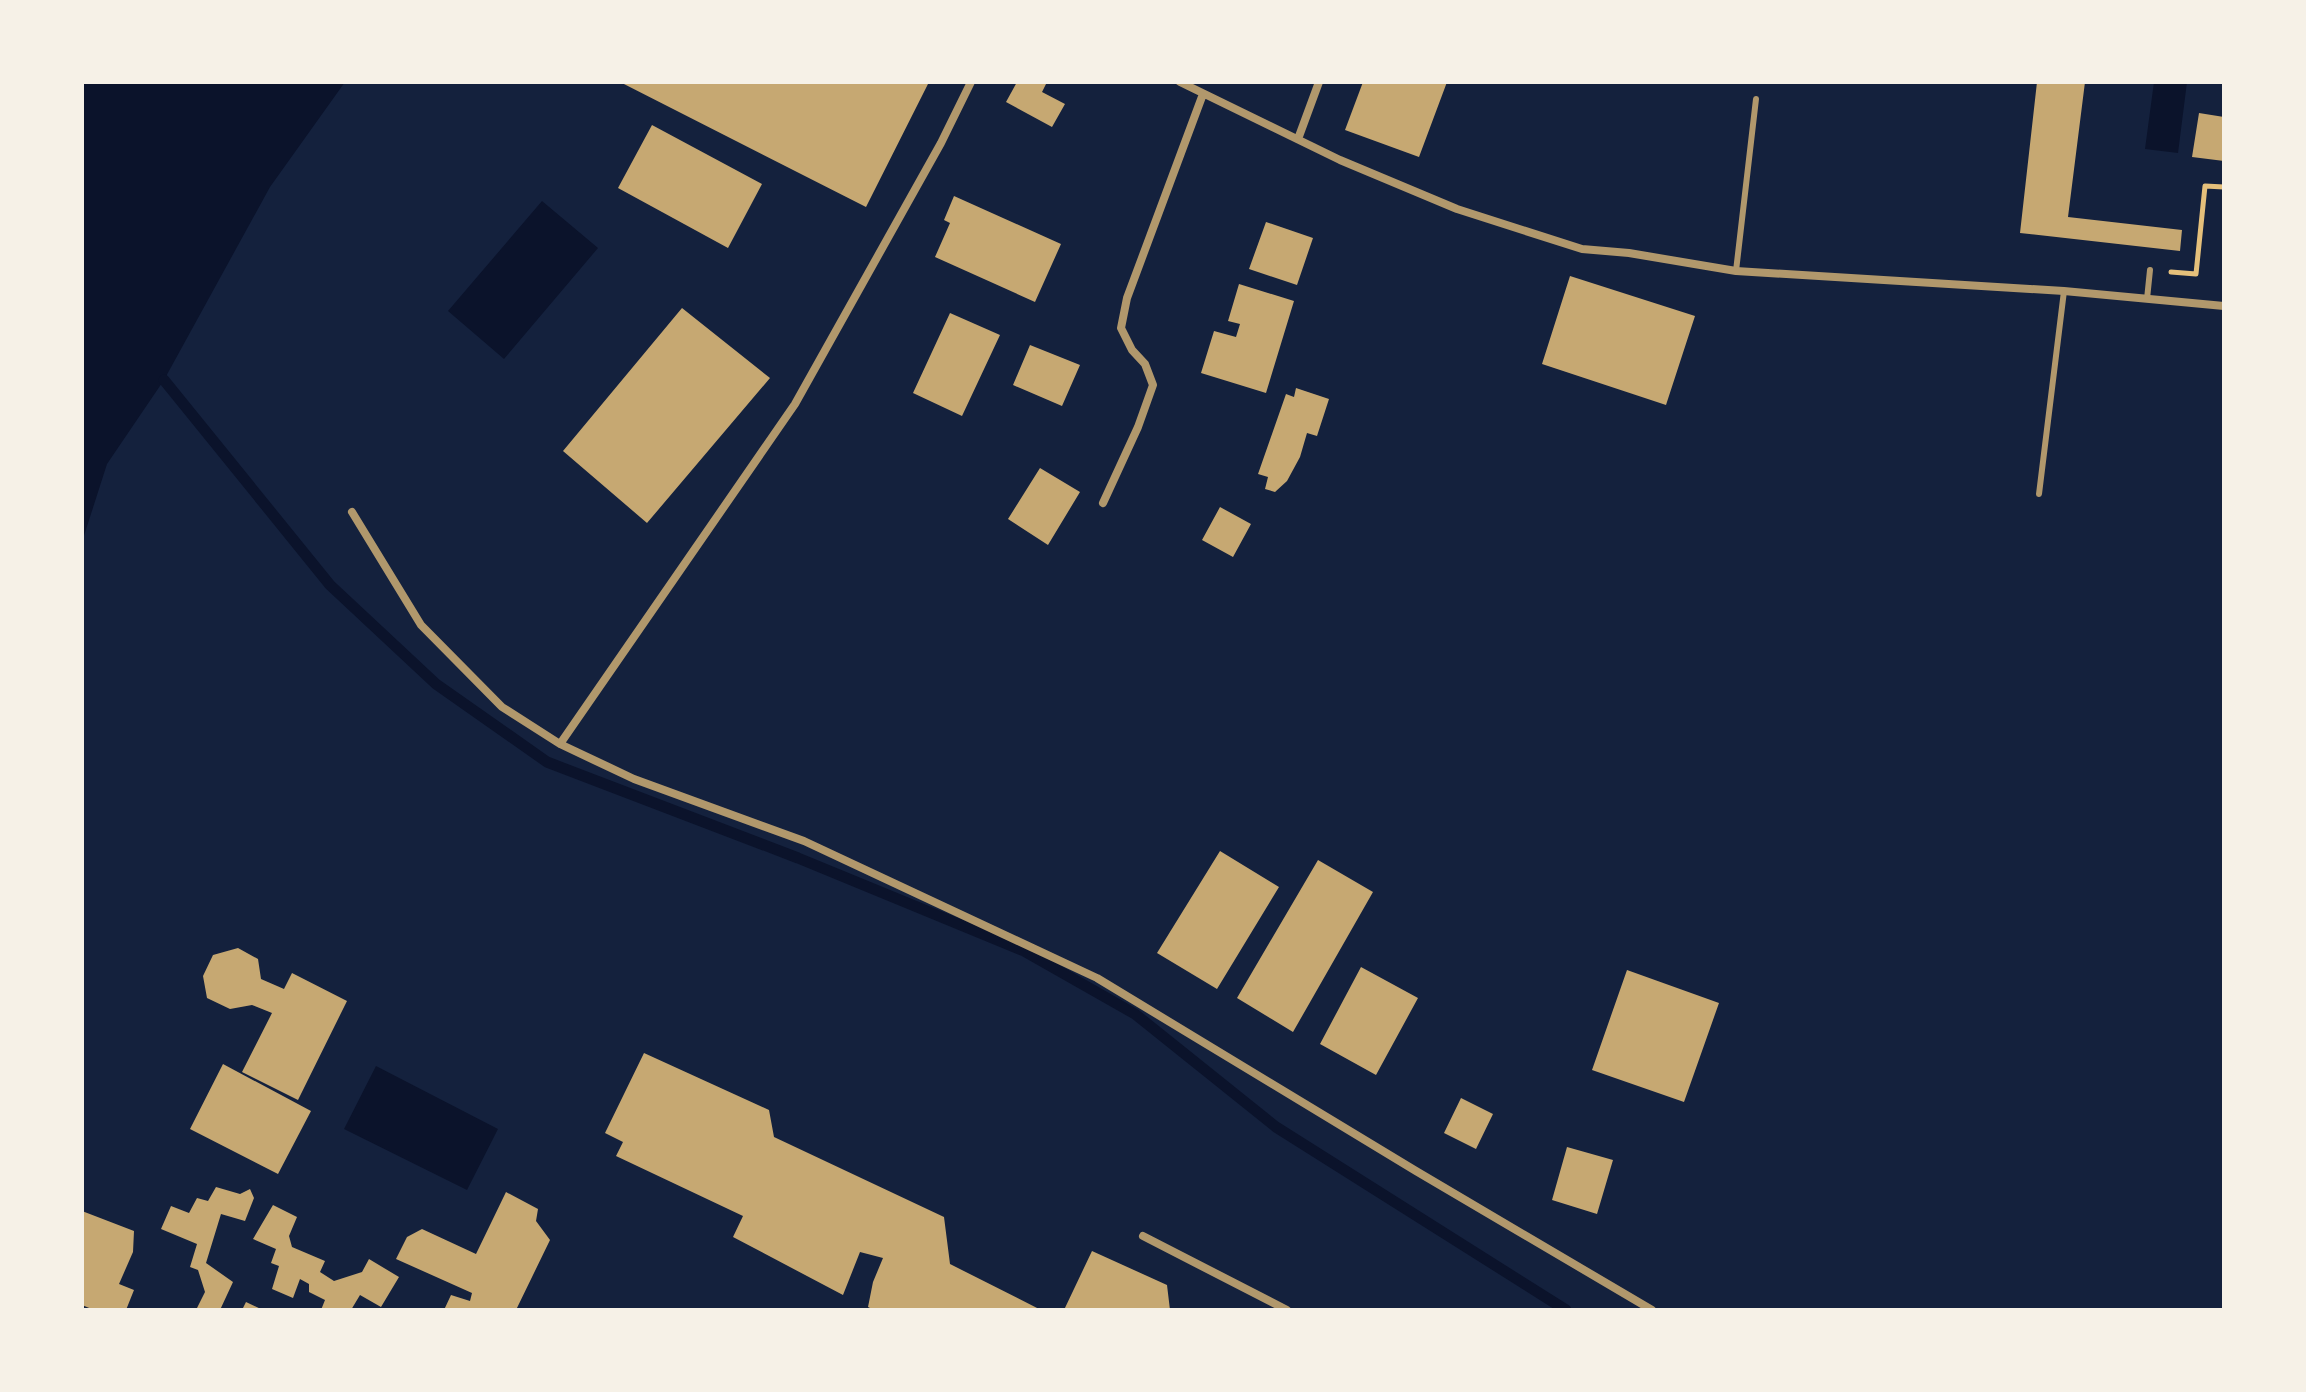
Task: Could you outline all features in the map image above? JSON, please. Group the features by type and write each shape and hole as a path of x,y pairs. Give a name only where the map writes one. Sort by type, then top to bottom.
{"street":[{"path":"560,744 795,404 941,143 971,82"},
{"path":"1180,82 1340,160 1457,209 1582,249 1629,253 1736,271 2064,291 2224,306"},
{"path":"1298,139 1319,82"},
{"path":"1103,503 1138,427 1153,385 1145,364 1132,350 1121,328 1127,298 1203,94"},
{"path":"352,512 421,625 502,707 560,744 634,779 804,841 1097,978 1652,1310"},
{"path":"1143,1236 1287,1310"}],"lane":[{"path":"1736,271 1756,99"},
{"path":"2147,299 2150,270"},
{"path":"2039,494 2064,291"}],"path":[{"path":"2150,270 2196,274 2205,186 2224,187"}],"water":[{"path":"82,82 345,82 270,187 164,380 107,464 82,542"},
{"path":"2154,82 2187,82 2178,153 2145,149"},
{"path":"542,201 598,248 504,359 448,311"},
{"path":"376,1066 498,1129 467,1190 344,1129"}],"building":[{"path":"620,82 929,82 866,207"},
{"path":"1017,82 1047,82 1042,92 1065,104 1052,127 1006,102"},
{"path":"1363,82 1447,82 1419,157 1345,130"},
{"path":"2037,82 2085,82 2068,217 2182,230 2180,251 2020,233"},
{"path":"2199,113 2224,117 2224,161 2192,157"},
{"path":"652,125 762,184 728,248 618,188"},
{"path":"954,196 1061,244 1035,302 935,257 950,223 944,220"},
{"path":"1266,222 1313,238 1297,285 1249,269"},
{"path":"1570,276 1695,316 1666,405 1542,364"},
{"path":"1239,284 1294,301 1266,393 1201,373 1214,331 1236,337 1240,324 1228,321"},
{"path":"682,308 770,378 647,523 563,451"},
{"path":"950,313 1000,335 962,416 913,393"},
{"path":"1030,345 1080,365 1062,406 1013,385"},
{"path":"1296,388 1329,399 1317,436 1307,433 1300,457 1287,481 1275,492 1265,489 1268,477 1258,474 1286,394 1294,397"},
{"path":"1040,468 1080,492 1048,545 1008,519"},
{"path":"1220,507 1251,524 1233,557 1202,540"},
{"path":"1220,851 1279,887 1217,989 1157,953"},
{"path":"1318,860 1373,892 1293,1032 1237,998"},
{"path":"238,948 258,959 261,979 284,989 292,973 347,1001 298,1100 242,1072 272,1013 252,1005 230,1009 207,998 203,976 213,955"},
{"path":"1361,967 1418,998 1376,1075 1320,1044"},
{"path":"1627,970 1719,1003 1684,1102 1592,1070"},
{"path":"644,1053 769,1110 774,1137 944,1217 950,1264 1041,1310 874,1310 868,1307 873,1282 883,1258 860,1252 843,1295 733,1237 743,1216 616,1156 623,1142 605,1133"},
{"path":"223,1064 311,1111 278,1174 190,1129"},
{"path":"1461,1098 1493,1114 1476,1149 1444,1133"},
{"path":"1567,1147 1613,1160 1597,1214 1552,1200"},
{"path":"216,1187 240,1194 250,1189 254,1198 245,1221 221,1214 206,1263 233,1282 220,1310 196,1310 205,1292 198,1270 190,1267 197,1244 161,1229 171,1206 189,1213 197,1198 208,1201"},
{"path":"506,1192 538,1209 536,1221 550,1240 516,1310 444,1310 451,1295 470,1301 472,1293 396,1259 407,1237 422,1229 476,1254"},
{"path":"273,1205 297,1217 289,1236 292,1247 325,1261 320,1272 334,1281 362,1272 369,1259 399,1277 381,1307 360,1295 351,1310 321,1310 325,1300 309,1292 309,1284 300,1279 293,1298 272,1289 279,1266 271,1263 276,1249 253,1239"},
{"path":"82,1211 134,1231 133,1252 119,1284 134,1290 126,1310 94,1310 82,1305"},
{"path":"1092,1251 1167,1285 1170,1310 1064,1310"},
{"path":"246,1302 263,1310 242,1310"}],"waterway":[{"path":"164,380 330,585 436,684 547,762 798,858 1024,951 1135,1014 1276,1127 1566,1310"}]}
